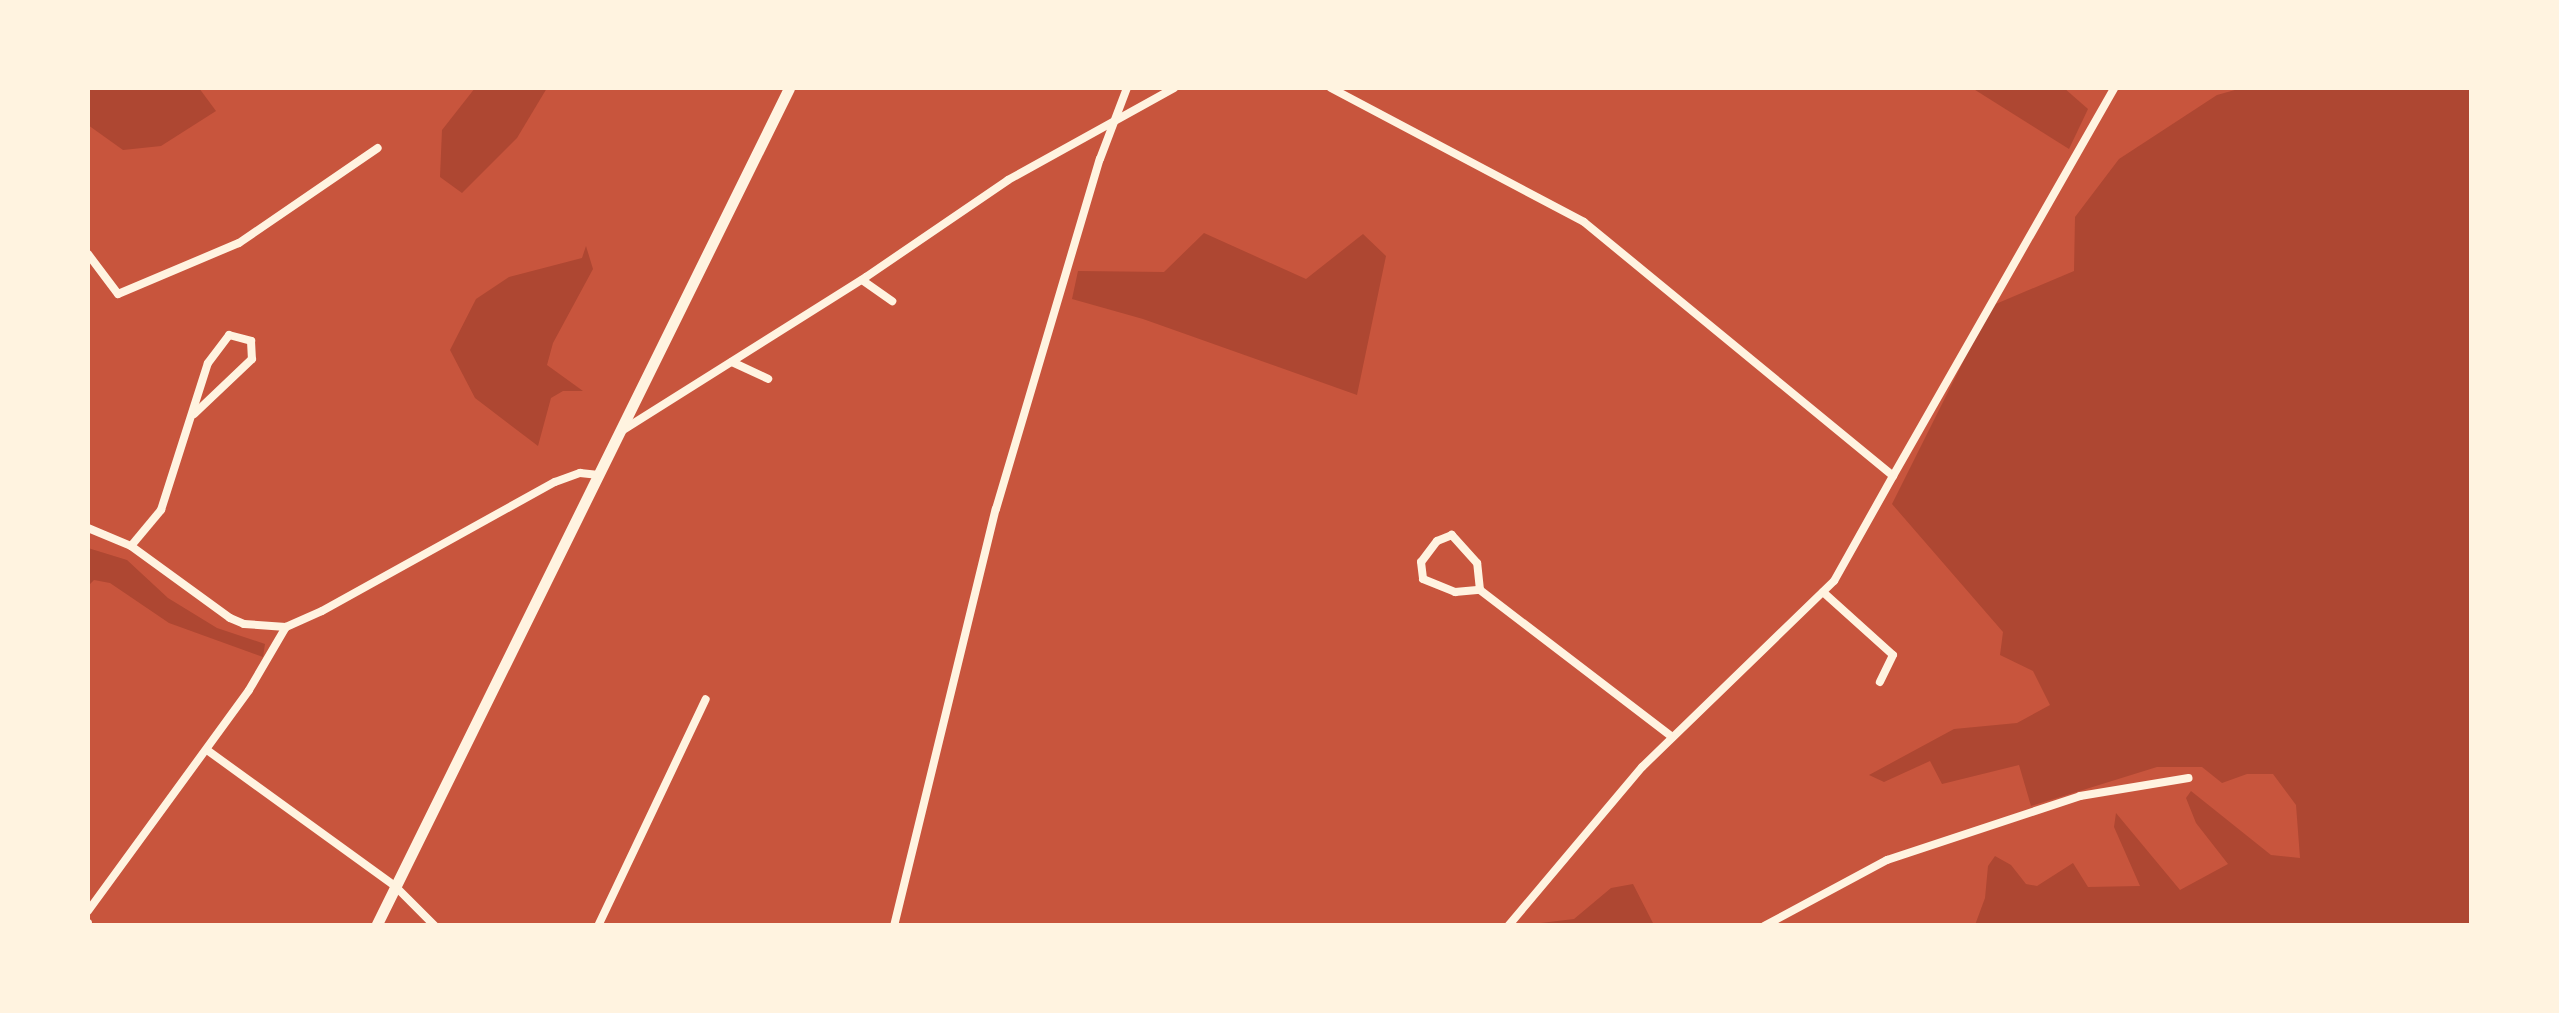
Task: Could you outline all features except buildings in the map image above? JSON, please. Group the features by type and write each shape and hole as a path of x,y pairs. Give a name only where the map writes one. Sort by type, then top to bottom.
{"main road":[{"path":"376,926 789,88"}],"street":[{"path":"894,926 996,508 1127,88"},
{"path":"619,432 862,280 1008,180 1174,88"},
{"path":"1331,88 1584,222 1893,476"},
{"path":"1508,926 1642,766 1834,580 2114,88"},
{"path":"88,254 118,294 238,243 378,148"},
{"path":"862,280 892,302"},
{"path":"131,546 161,510 208,364 229,335 251,341 252,359 194,414"},
{"path":"732,362 768,379"},
{"path":"88,528 131,546 230,618 261,626 286,626 322,611 555,482 580,473 599,474"},
{"path":"1480,590 1477,563 1452,535 1437,540 1420,562 1423,579 1454,592 1480,590 1672,737"},
{"path":"1822,592 1892,655 1880,682"},
{"path":"88,911 207,750 272,656 286,626"},
{"path":"598,926 706,698"},
{"path":"207,750 395,886 436,926"},
{"path":"1764,926 1887,860 2080,796 2189,778"}],"shaded area":[{"path":"88,88 199,88 216,111 161,146 123,150 88,125"},
{"path":"475,88 547,88 517,138 462,193 440,177 442,130"},
{"path":"1972,88 2064,88 2088,109 2069,149"},
{"path":"2242,88 2471,88 2471,925 1975,925 1985,898 1988,866 1995,856 2011,865 2026,884 2037,886 2073,863 2088,887 2140,886 2114,827 2116,813 2180,890 2228,864 2196,823 2186,798 2191,791 2271,855 2300,858 2296,805 2273,774 2247,774 2222,783 2202,767 2157,767 2031,806 2019,765 1942,784 1930,761 1884,782 1869,775 1954,729 2017,723 2050,705 2033,671 2000,655 2003,632 1892,504 1991,306 2074,271 2075,217 2119,159 2217,95"},
{"path":"1204,233 1306,279 1363,234 1386,256 1357,395 1143,319 1072,299 1078,271 1164,272"},
{"path":"586,246 593,269 553,343 547,365 583,391 563,391 551,398 538,446 475,398 450,350 476,299 509,277 582,258"},
{"path":"88,548 127,560 168,598 217,628 265,644 263,657 169,623 110,583 94,580 88,586"},
{"path":"1633,884 1654,925 1523,925 1574,919 1611,888"}]}
